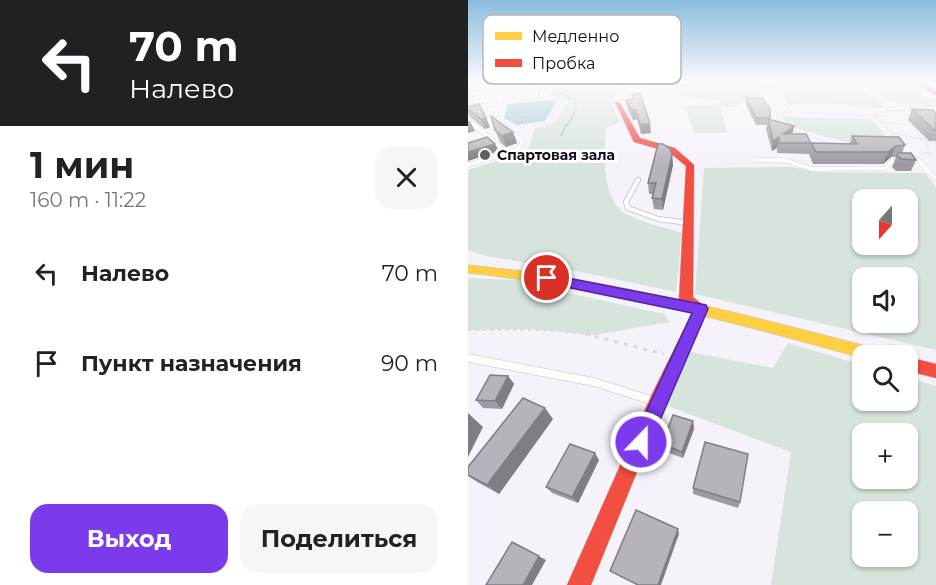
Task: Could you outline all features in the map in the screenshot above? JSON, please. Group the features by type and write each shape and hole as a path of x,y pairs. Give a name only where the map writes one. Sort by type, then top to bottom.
{"street":[{"path":"620,109 637,140 679,152 690,165 686,299 701,309"},
{"path":"468,269 577,283 701,309 852,349"},
{"path":"579,585 657,402 701,309"},
{"path":"918,366 936,371"}],"lane":[{"path":"468,165 518,149 523,142 497,118 496,109"},
{"path":"468,120 507,153"},
{"path":"754,160 784,160 812,169 885,168 892,161 918,160 936,178"},
{"path":"638,180 626,202 628,208 673,224 690,224"},
{"path":"468,358 594,382 657,402"}],"path":[{"path":"507,129 549,123 557,109"},
{"path":"874,116 878,112 888,109"},
{"path":"781,127 776,114 792,112 893,117"},
{"path":"503,120 527,113"},
{"path":"874,116 897,139"},
{"path":"902,117 926,142 931,153 921,153"},
{"path":"881,123 909,124"},
{"path":"788,129 834,144"},
{"path":"890,132 926,142 936,142"},
{"path":"468,330 569,331 595,335 678,358"}],"shaded area":[{"path":"563,109 614,109 620,123 606,128 605,163 609,188 619,209 628,215 682,233 676,292 581,272 486,256 468,250 468,170 522,153 530,146 535,128 554,123"},
{"path":"686,109 721,109 727,133 694,133"},
{"path":"783,117 871,119 892,143 849,143 787,126"},
{"path":"791,167 818,172 925,173 936,187 936,350 863,333 918,333 918,267 852,267 852,330 695,294 704,168"},
{"path":"468,278 543,281 540,287 664,314 670,322 595,335 530,329 468,330"},
{"path":"788,343 852,362 852,411 918,411 918,381 936,386 936,585 771,585 791,452 657,402 685,351 773,368"}],"water":[{"path":"506,109 552,109 545,121 517,125 504,118"}],"building":[{"path":"468,109 482,109 486,118 481,119"},
{"path":"645,109 650,124 640,124 636,110 632,110"},
{"path":"752,109 770,109 770,118 756,118"},
{"path":"912,109 932,110 936,113 936,130"},
{"path":"491,116 513,132 502,136 495,130"},
{"path":"768,119 794,126 783,134 806,134 811,143 779,143 779,137 773,141"},
{"path":"852,136 899,137 905,145 896,146 888,152 816,152 811,143 857,144"},
{"path":"487,137 495,144 468,152 468,143"},
{"path":"658,144 663,144 670,149 672,155 662,199 652,198 656,183 648,183"},
{"path":"911,153 916,160 901,159 897,155"},
{"path":"490,375 508,376 495,401 476,400"},
{"path":"523,398 545,408 487,485 468,475 468,467"},
{"path":"673,415 693,421 682,452 662,444"},
{"path":"705,442 748,454 740,502 693,488"},
{"path":"570,444 595,453 572,497 546,487"},
{"path":"636,510 678,529 658,585 638,585 610,571"},
{"path":"512,542 539,556 523,585 486,585"}],"waterway":[{"path":"567,126 576,109"},
{"path":"561,135 567,124"}],"traffic: slow":[{"path":"468,269 520,274 623,291 726,315 852,349"}],"traffic: jam":[{"path":"620,109 637,140 672,150 690,165 686,299 701,309"},
{"path":"579,585 657,402 701,309"},
{"path":"918,366 936,371"}],"place":[{"name":"Спартовая зала","path":"485,155"}],"route":[{"path":"547,278 701,309 657,402 641,442"}]}
